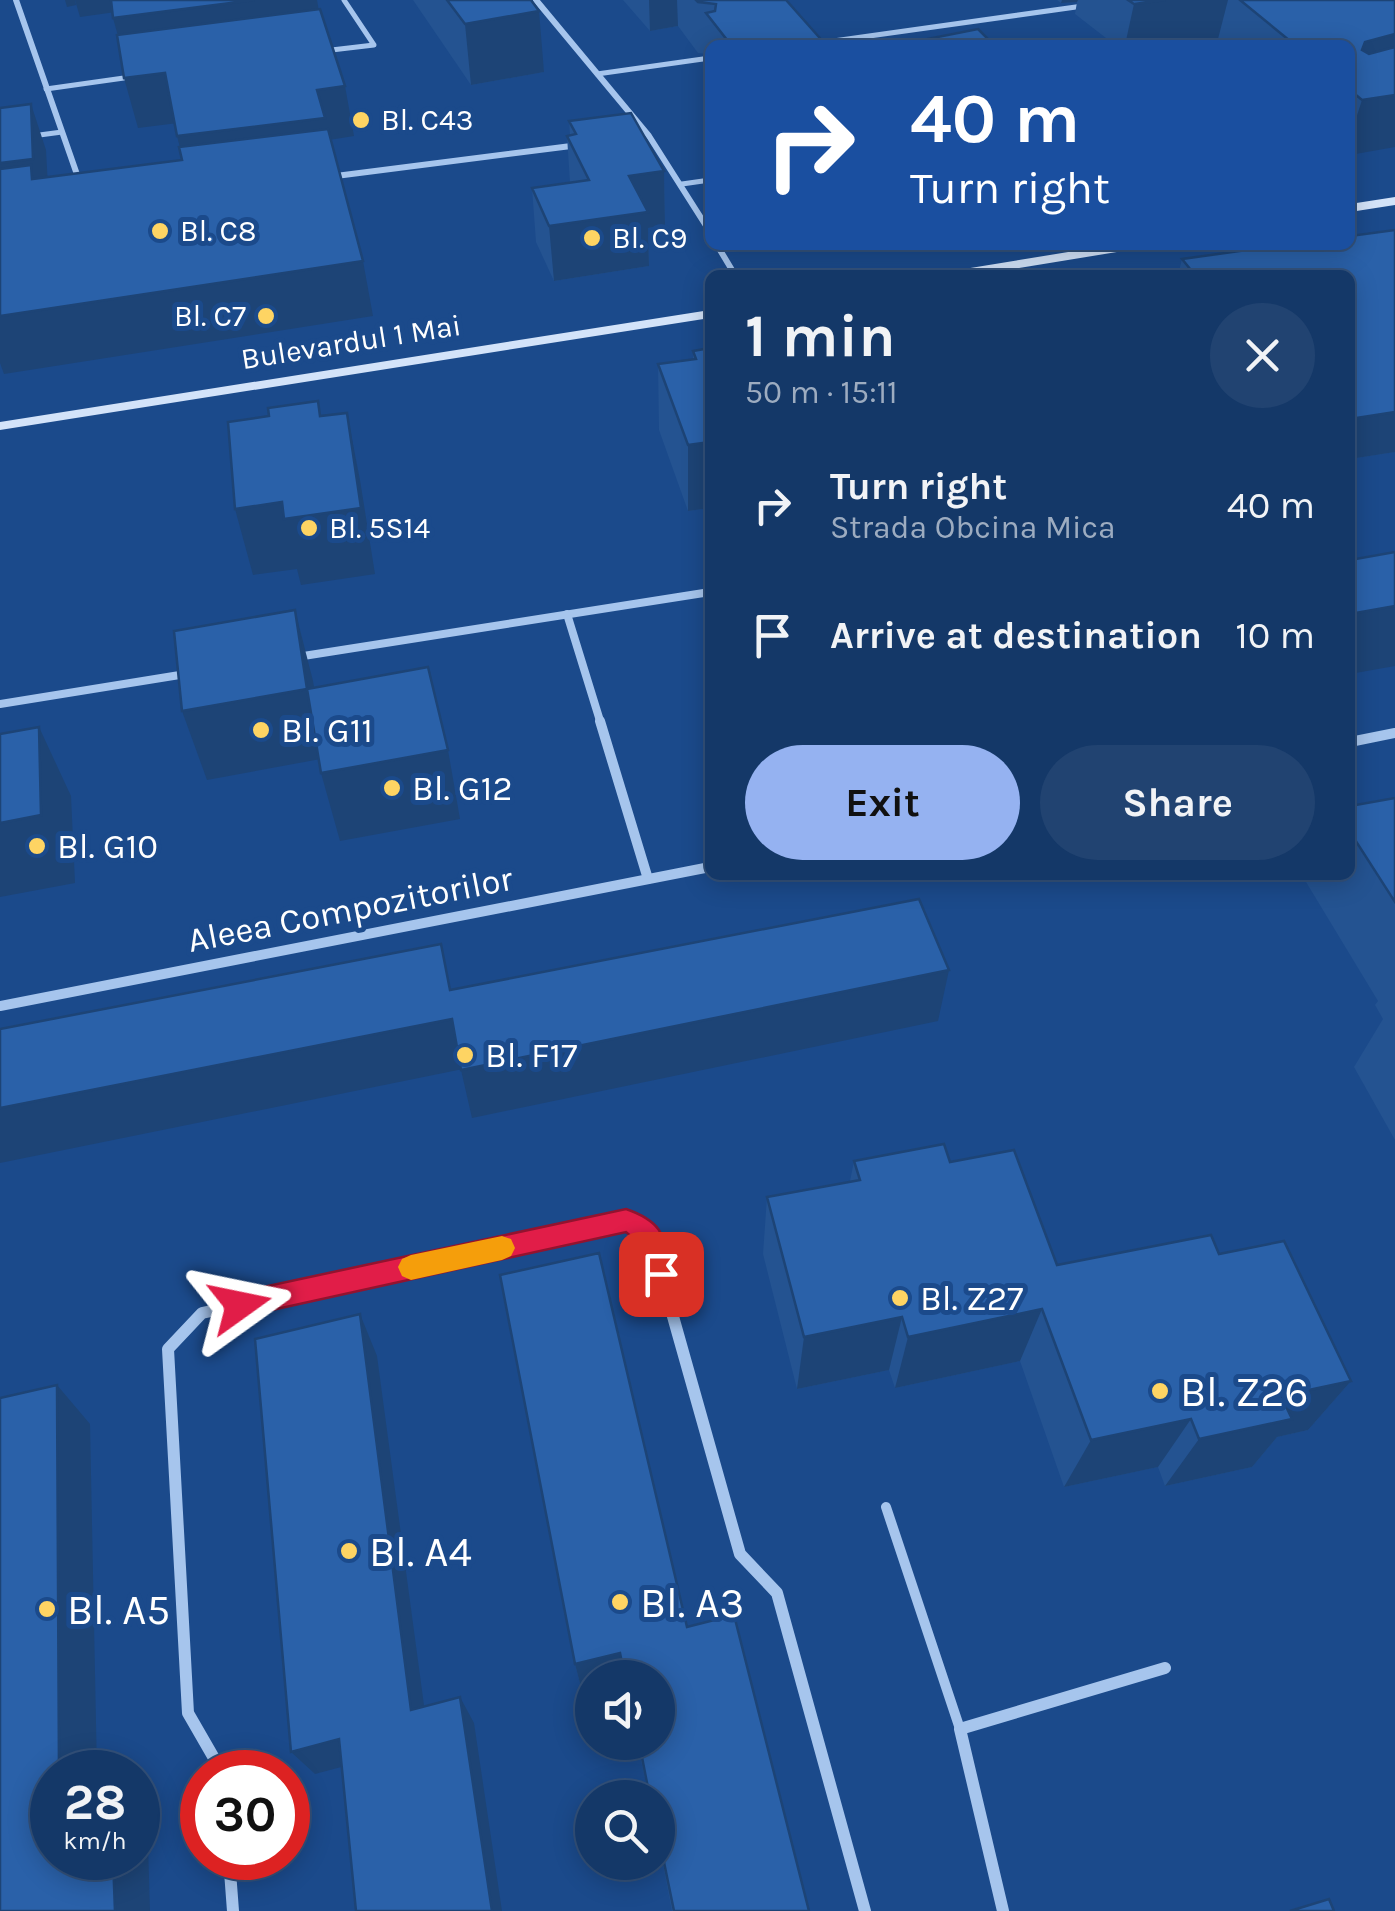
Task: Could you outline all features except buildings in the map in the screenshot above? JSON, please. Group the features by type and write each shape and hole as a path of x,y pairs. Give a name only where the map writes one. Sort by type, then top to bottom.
{"main road":[{"path":"1355,207 1395,200"},
{"path":"982,270 1104,250"},
{"name":"Bulevardul 1 Mai","path":"0,426 705,315"}],"street":[{"path":"16,0 83,192"},
{"path":"536,0 649,136 705,223"},
{"path":"630,138 649,136"},
{"path":"320,178 591,143"},
{"path":"293,657 705,593"},
{"path":"567,614 648,879"},
{"path":"0,704 196,673"},
{"path":"1355,741 1395,733"},
{"name":"Aleea Compozitorilor","path":"0,1006 705,868"},
{"path":"209,1750 188,1713 168,1349 202,1313 626,1221 642,1226 651,1239 740,1554 777,1593 865,1911"},
{"path":"1003,1911 960,1728 1165,1668"},
{"path":"231,1880 234,1911"}],"lane":[{"path":"321,52 374,45 344,0"},
{"path":"841,40 1092,5"},
{"path":"597,74 705,59"},
{"path":"46,89 140,76"},
{"path":"16,138 62,132"},
{"path":"682,184 705,181"},
{"path":"886,1507 960,1728"}],"slow traffic":[{"path":"411,1267 502,1248"}],"place":[{"name":"Bl. C43","path":"361,120"},
{"name":"Bl. C8","path":"160,231"},
{"name":"Bl. C9","path":"592,238"},
{"name":"Bl. C7","path":"266,316"},
{"name":"Bl. 5S14","path":"309,528"},
{"name":"Bl. G11","path":"261,730"},
{"name":"Bl. G12","path":"392,788"},
{"name":"Bl. G10","path":"37,846"},
{"name":"Bl. F17","path":"465,1055"},
{"name":"Bl. Z27","path":"900,1298"},
{"name":"Bl. Z26","path":"1160,1391"},
{"name":"Bl. A4","path":"349,1551"},
{"name":"Bl. A3","path":"620,1602"},
{"name":"Bl. A5","path":"47,1609"}],"route":[{"path":"240,1305 626,1221 642,1226 651,1239 661,1274"}]}
